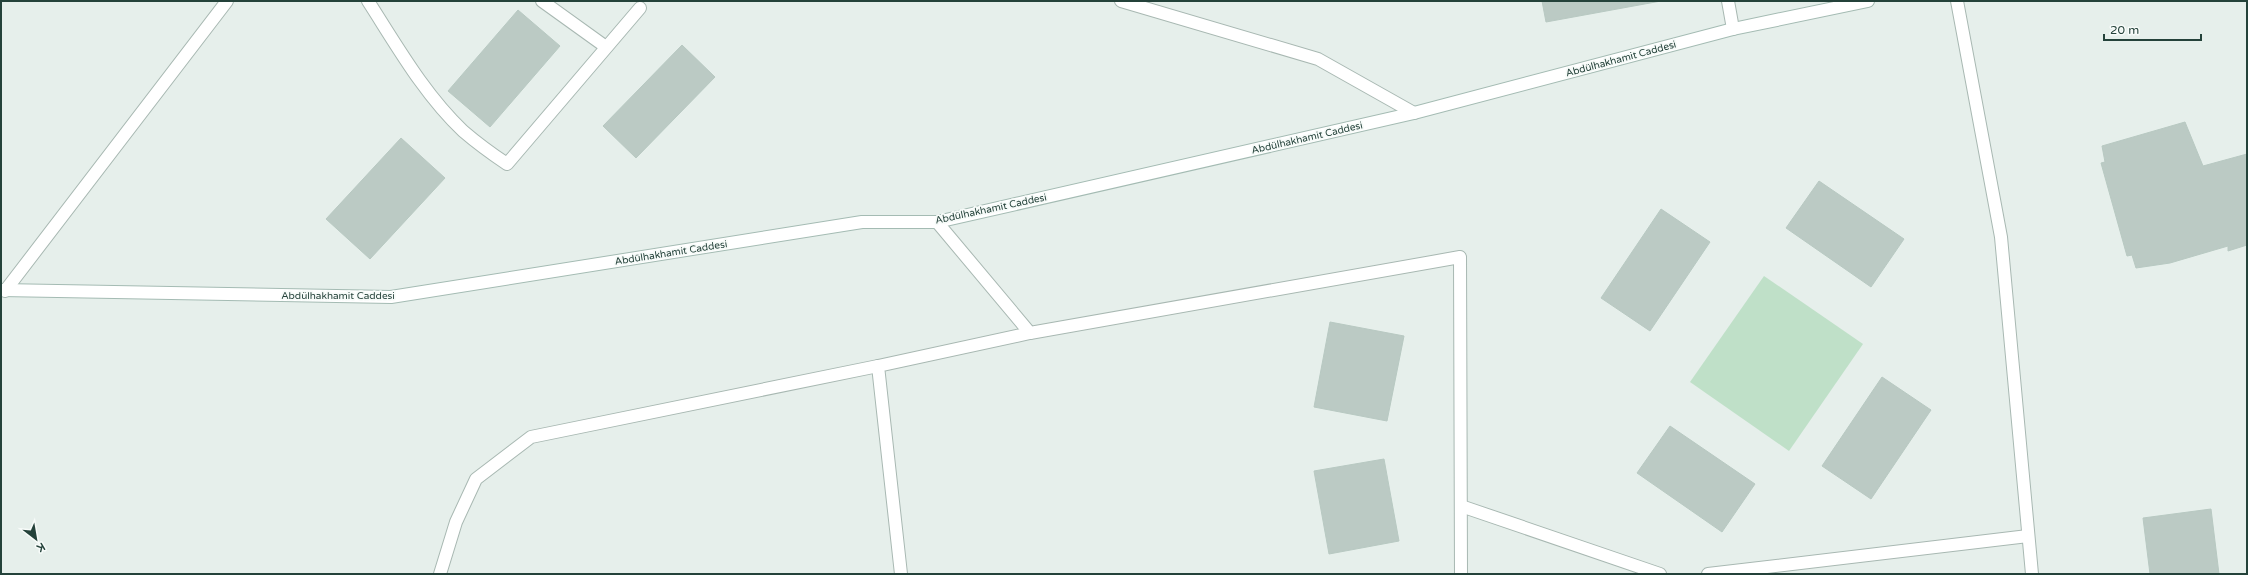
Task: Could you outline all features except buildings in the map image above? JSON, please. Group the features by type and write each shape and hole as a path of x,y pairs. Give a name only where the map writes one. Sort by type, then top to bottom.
{"street":[{"path":"3,290 227,1"},
{"path":"368,1 415,74 439,105 464,131 507,164 640,8"},
{"path":"542,1 606,47"},
{"path":"1120,1 1318,59 1414,114"},
{"path":"1728,1 1733,29"},
{"name":"Abdülhakhamit Caddesi","path":"3,290 392,297 862,222 937,222 1414,114 1733,29 1868,1"},
{"path":"1957,1 2000,237 2032,574"},
{"path":"937,222 1030,333"},
{"path":"440,574 456,522 476,479 531,437 878,366 1030,333 1460,257 1461,574"},
{"path":"878,366 901,574"},
{"path":"1461,506 1660,574"},
{"path":"1708,574 2028,536"}],"green space":[{"path":"1764,276 1863,344 1789,451 1690,382"}]}
